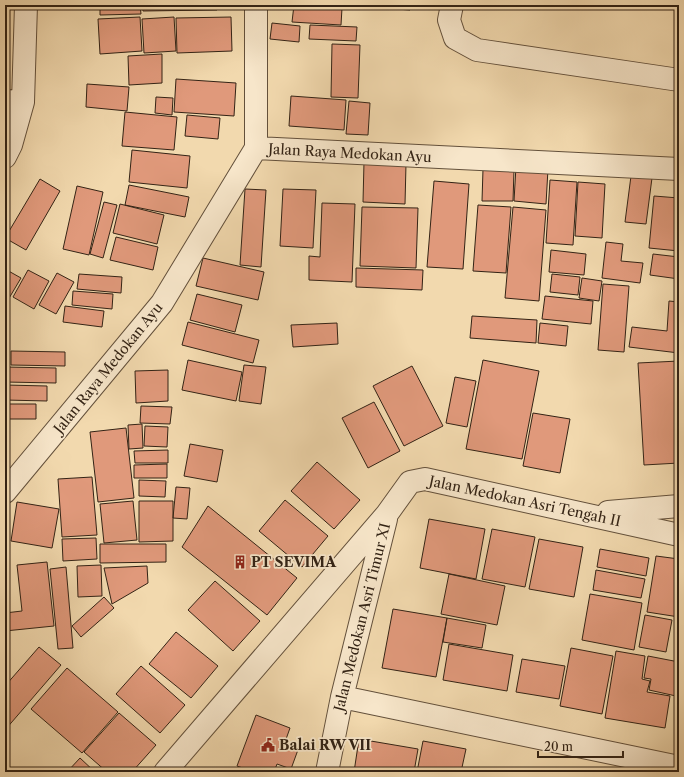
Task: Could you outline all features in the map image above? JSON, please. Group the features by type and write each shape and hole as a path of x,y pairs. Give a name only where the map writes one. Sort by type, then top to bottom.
{"street":[{"path":"5,157 11,145 14,101 26,5"},
{"path":"256,5 256,148"},
{"path":"452,5 449,20 455,38 477,50 679,80"},
{"name":"Jalan Raya Medokan Ayu","path":"5,492 162,303 256,148 679,169"},
{"name":"Jalan Medokan Asri Tengah II","path":"387,514 410,482 425,479 679,535"},
{"path":"587,514 679,506"},
{"name":"Jalan Medokan Asri Timur XI","path":"327,772 342,697 387,514"},
{"name":"Jalan Medokan Asri Timur XI","path":"165,772 387,514"},
{"path":"342,697 679,767"}],"building":[{"path":"100,5 140,5 141,14 100,15"},
{"path":"143,5 217,5 217,10 143,11"},
{"path":"294,5 342,8 341,25 292,22"},
{"path":"340,5 411,5 410,10"},
{"path":"140,17 142,51 100,54 98,19"},
{"path":"174,17 176,51 144,53 142,19"},
{"path":"231,17 232,51 177,53 176,18"},
{"path":"272,23 300,26 299,42 270,39"},
{"path":"310,25 357,27 356,41 309,39"},
{"path":"332,44 360,45 358,98 331,97"},
{"path":"162,54 162,83 129,85 128,56"},
{"path":"176,79 236,83 234,116 174,112"},
{"path":"87,84 129,87 127,111 86,107"},
{"path":"291,96 346,100 344,130 289,126"},
{"path":"156,97 173,98 172,115 155,113"},
{"path":"349,101 370,103 368,135 346,134"},
{"path":"125,112 177,117 174,150 122,146"},
{"path":"187,115 220,118 218,139 185,136"},
{"path":"132,150 190,156 187,188 129,182"},
{"path":"364,162 406,164 405,204 363,202"},
{"path":"516,166 548,169 546,204 514,201"},
{"path":"483,169 514,170 513,201 482,201"},
{"path":"631,176 652,178 646,224 625,222"},
{"path":"40,179 60,191 26,250 5,238"},
{"path":"550,180 577,182 573,245 546,243"},
{"path":"434,181 469,184 463,269 427,267"},
{"path":"578,182 605,184 602,238 575,236"},
{"path":"129,185 189,197 185,217 125,205"},
{"path":"77,186 103,192 89,255 63,249"},
{"path":"245,189 266,190 261,267 240,265"},
{"path":"283,189 316,190 313,248 280,246"},
{"path":"654,196 679,198 679,251 649,248"},
{"path":"104,202 117,205 103,258 90,254"},
{"path":"322,203 355,204 352,282 309,280 309,256 320,257"},
{"path":"120,204 164,215 157,244 113,233"},
{"path":"478,205 511,207 506,273 473,271"},
{"path":"362,207 418,208 416,268 360,266"},
{"path":"513,207 546,210 539,301 505,298"},
{"path":"116,237 158,247 153,270 110,260"},
{"path":"606,242 623,244 621,261 643,263 640,283 602,278"},
{"path":"551,250 586,254 584,275 549,272"},
{"path":"653,254 679,257 679,279 650,275"},
{"path":"203,258 264,272 258,300 196,286"},
{"path":"356,268 423,270 422,290 356,287"},
{"path":"5,269 21,278 5,305"},
{"path":"28,270 49,281 34,309 13,297"},
{"path":"57,273 74,282 56,314 39,305"},
{"path":"79,274 122,277 121,293 77,289"},
{"path":"552,274 580,277 578,295 550,292"},
{"path":"582,278 602,281 599,301 579,298"},
{"path":"603,284 629,286 624,352 598,350"},
{"path":"73,291 113,294 112,309 72,305"},
{"path":"197,294 242,305 235,332 190,320"},
{"path":"545,296 593,301 591,324 542,319"},
{"path":"669,301 679,302 679,353 629,347 632,327 667,331"},
{"path":"65,306 104,311 102,327 63,322"},
{"path":"472,316 537,320 536,343 470,338"},
{"path":"188,322 259,340 253,363 182,345"},
{"path":"337,323 338,344 293,347 291,325"},
{"path":"540,323 568,326 566,346 538,343"},
{"path":"11,351 65,352 65,366 11,365"},
{"path":"188,360 242,372 236,401 182,390"},
{"path":"483,360 539,371 522,459 466,449"},
{"path":"679,361 679,463 644,465 638,363"},
{"path":"244,365 266,367 261,404 239,401"},
{"path":"412,366 443,426 404,446 373,386"},
{"path":"5,367 56,368 56,383 5,382"},
{"path":"168,370 168,401 136,403 135,371"},
{"path":"455,377 476,381 467,427 446,423"},
{"path":"5,385 47,386 47,401 5,400"},
{"path":"374,402 400,451 368,468 342,418"},
{"path":"5,404 36,404 36,419 5,419"},
{"path":"141,406 172,407 170,424 140,423"},
{"path":"533,413 570,419 560,473 523,466"},
{"path":"142,424 143,448 129,449 128,425"},
{"path":"145,426 168,427 167,447 144,446"},
{"path":"126,428 134,498 98,502 90,432"},
{"path":"190,444 223,450 217,482 184,476"},
{"path":"168,450 168,463 135,463 134,451"},
{"path":"317,462 360,500 334,529 291,491"},
{"path":"167,464 167,478 134,478 134,465"},
{"path":"92,477 97,535 62,537 58,479"},
{"path":"139,480 166,481 165,497 139,496"},
{"path":"176,487 190,488 187,519 173,518"},
{"path":"285,500 328,536 302,567 259,531"},
{"path":"133,501 137,540 104,543 100,504"},
{"path":"139,501 173,501 173,541 139,542"},
{"path":"17,502 59,509 52,548 11,541"},
{"name":"PT SEVIMA","path":"208,506 297,578 267,615 182,547"},
{"path":"429,519 485,529 476,579 420,568"},
{"path":"492,529 535,537 525,587 482,579"},
{"path":"96,538 97,559 63,561 62,539"},
{"path":"539,539 583,547 574,597 529,589"},
{"path":"100,544 166,544 166,562 100,563"},
{"path":"600,549 649,558 646,576 597,567"},
{"path":"656,556 679,559 679,617 647,612"},
{"path":"47,562 54,626 5,631 5,613 22,611 17,565"},
{"path":"101,565 102,596 78,597 77,566"},
{"path":"147,566 148,583 112,604 104,568"},
{"path":"66,567 73,648 58,649 50,569"},
{"path":"596,570 645,579 641,598 593,590"},
{"path":"449,574 505,586 497,625 441,614"},
{"path":"215,581 260,621 233,651 188,610"},
{"path":"590,594 642,603 634,650 582,640"},
{"path":"104,597 114,608 81,637 72,626"},
{"path":"393,609 447,618 436,677 382,668"},
{"path":"645,615 672,620 666,652 639,647"},
{"path":"447,618 486,625 482,648 443,642"},
{"path":"176,632 218,666 191,698 149,664"},
{"path":"449,644 513,655 507,691 443,680"},
{"path":"39,647 61,665 5,730 5,686"},
{"path":"571,648 613,656 602,714 560,706"},
{"path":"616,651 645,656 642,679 650,681 647,692 670,696 665,728 605,718"},
{"path":"648,656 679,662 679,684 676,696 649,690 651,679 644,678"},
{"path":"522,659 565,666 559,699 516,692"},
{"path":"141,666 185,705 160,733 116,694"},
{"path":"67,668 118,712 82,753 31,709"},
{"path":"119,713 156,745 132,772 107,772 84,752"},
{"name":"Balai RW VII","path":"256,715 290,728 285,742 299,747 291,769 277,764 274,772 254,772 237,766"},
{"path":"359,739 418,749 414,772 354,772"},
{"path":"423,741 466,749 461,772 417,772"},
{"path":"80,758 95,772 67,772"}],"place":[{"name":"PT SEVIMA","path":"240,562"},
{"name":"Balai RW VII","path":"268,745"}]}
